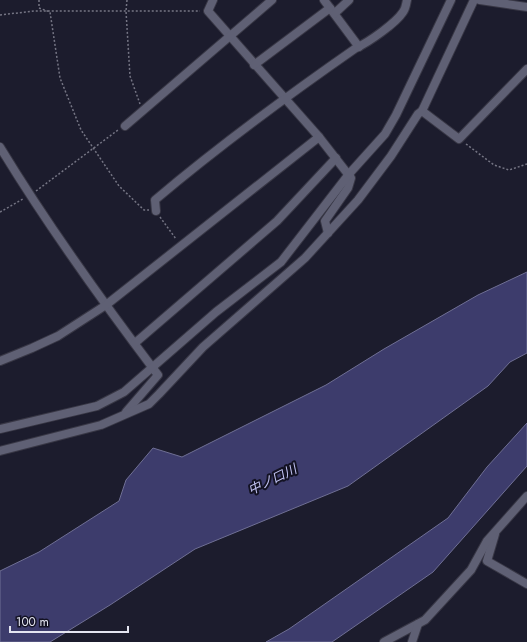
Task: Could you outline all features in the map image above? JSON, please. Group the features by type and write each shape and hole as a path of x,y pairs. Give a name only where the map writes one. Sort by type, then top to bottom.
{"street":[{"path":"212,0 208,11 319,137 351,178 348,188 325,221 328,233"},
{"path":"125,126 272,0"},
{"path":"324,0 359,47"},
{"path":"254,64 349,0"},
{"path":"156,211 155,200 199,163 284,98 368,42 399,17 405,10 407,0"},
{"path":"0,429 97,406 124,392 152,366 216,312 281,262 348,174 385,134 396,115 451,0"},
{"path":"0,451 101,425 149,404 202,348 305,258 358,200 391,156 418,114 422,111 474,0"},
{"path":"480,0 527,7"},
{"path":"422,111 459,139 527,69"},
{"path":"0,361 58,336 106,305 319,137"},
{"path":"0,147 29,196 106,305 135,342 158,375 125,414"},
{"path":"135,342 277,221 336,158"},
{"path":"384,642 425,620 471,570 487,541 527,496"},
{"path":"495,532 487,561 527,584"},
{"path":"412,642 418,624"}],"path":[{"path":"39,0 39,8 50,12"},
{"path":"127,0 126,11 130,76 142,111"},
{"path":"0,15 34,11 208,11"},
{"path":"50,12 60,78 81,130 119,186 144,210 156,211 181,246"},
{"path":"0,212 29,196 125,126"},
{"path":"459,139 494,165 509,170 527,164"}],"water":[{"name":"中ノ口川","path":"527,272 527,353 510,362 488,386 348,486 195,549 110,605 50,642 0,642 0,571 39,552 119,501 126,480 153,448 182,457 326,385 384,349 478,295"},
{"path":"527,423 527,466 433,572 332,642 266,642 289,629 448,518 487,467"}]}
